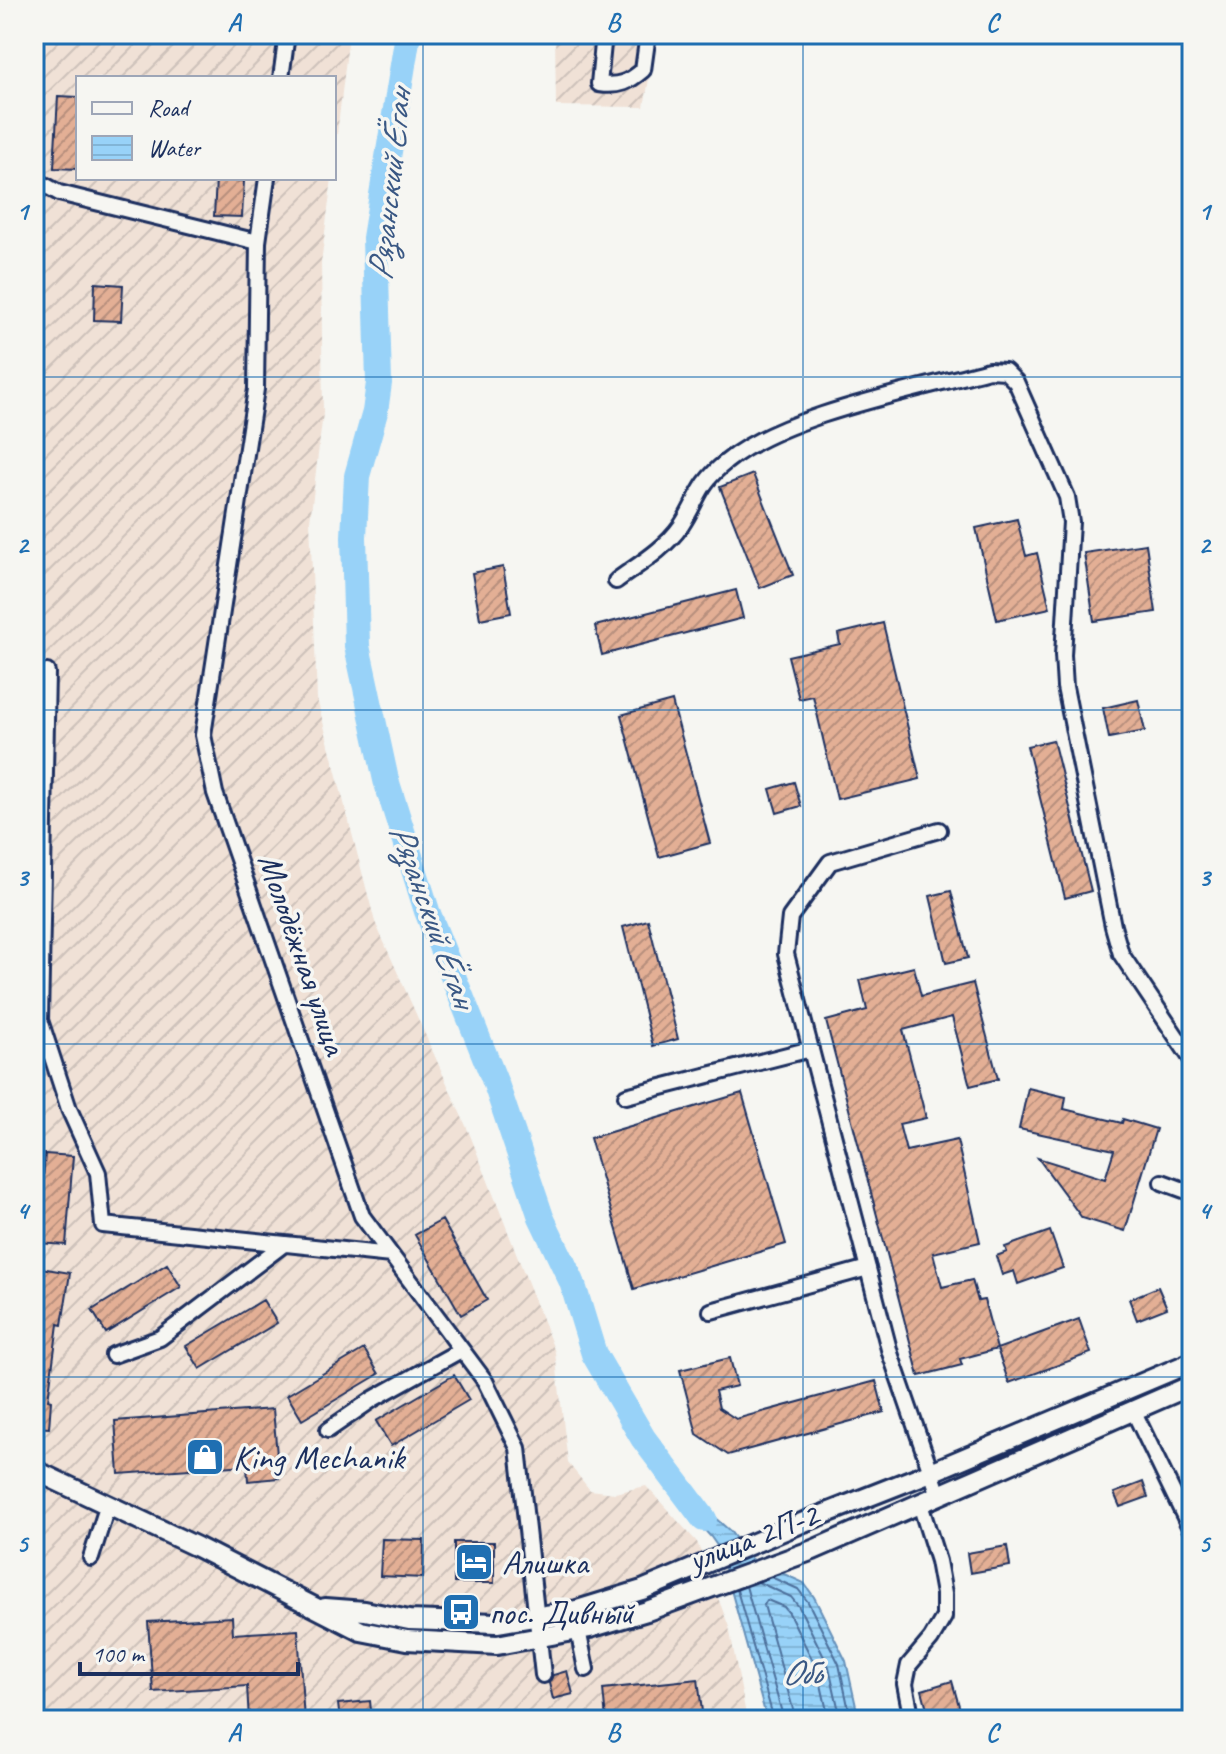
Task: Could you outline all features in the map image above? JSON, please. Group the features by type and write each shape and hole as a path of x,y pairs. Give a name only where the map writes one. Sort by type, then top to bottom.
{"main road":[{"name":"улица 2П-2","path":"318,1608 365,1611 423,1621 497,1623 577,1610 642,1590 1192,1362"},
{"name":"улица 2П-2","path":"34,1470 361,1631 407,1640 497,1645 578,1630 647,1611 813,1550 1192,1385"}],"street":[{"path":"281,76 287,34"},
{"path":"604,34 599,84 615,86 631,80 643,70 648,34"},
{"path":"34,179 59,193 258,242"},
{"name":"Молодёжная улица","path":"267,180 258,242 256,389 203,735 215,793 362,1216 485,1381 518,1448 543,1675"},
{"path":"616,581 664,546 682,524 707,477 729,458 769,437 833,412 989,370 1005,371 1016,382 1067,497 1071,522 1063,655 1065,687 1113,926 1121,954 1192,1060"},
{"path":"47,672 40,1020 69,1109 98,1173 103,1225 391,1255"},
{"path":"939,830 830,862 790,917 786,954 890,1353 939,1495"},
{"path":"626,1096 811,1049"},
{"path":"1162,1182 1192,1193"},
{"path":"113,1355 160,1338 284,1244"},
{"path":"711,1311 868,1268"},
{"path":"328,1430 373,1399 461,1350"},
{"path":"1134,1412 1192,1532"},
{"path":"91,1558 108,1504"},
{"path":"912,1720 905,1684 909,1665 931,1639 944,1617 944,1594 938,1561 920,1504"},
{"path":"578,1630 586,1669"}],"shaded area":[{"path":"34,34 349,34 336,142 336,76 76,76 76,180 332,180 321,263 323,413 310,521 317,699 375,922 470,1135 555,1352 568,1463 590,1490 615,1493 646,1486 697,1542 729,1627 747,1720 34,1720"},
{"path":"555,34 657,34 644,107 556,106"}],"water":[{"name":"Обь","path":"691,1489 751,1559 804,1583 846,1661 859,1720 767,1720 720,1550 675,1497"}],"building":[{"path":"58,96 76,97 76,169 54,168"},
{"path":"216,180 244,181 242,217 214,216"},
{"path":"95,283 123,285 121,321 94,320"},
{"path":"753,474 793,575 760,588 720,487"},
{"path":"1017,519 1026,556 1037,553 1050,608 997,620 976,528"},
{"path":"1146,544 1156,612 1094,621 1084,553"},
{"path":"503,567 511,613 480,619 472,573"},
{"path":"736,590 743,618 602,655 595,626"},
{"path":"883,623 920,779 837,799 813,696 799,699 788,656 840,644 838,634"},
{"path":"1138,700 1145,731 1109,738 1103,708"},
{"path":"672,701 710,843 659,857 621,715"},
{"path":"1053,740 1091,891 1065,898 1027,746"},
{"path":"794,782 801,806 777,813 770,789"},
{"path":"951,891 968,958 946,963 930,896"},
{"path":"648,920 678,1039 653,1046 623,927"},
{"path":"914,967 921,996 973,983 998,1079 970,1086 952,1017 903,1030 926,1118 899,1124 906,1151 957,1140 980,1242 933,1253 942,1287 972,1280 978,1301 984,1300 997,1349 960,1359 962,1365 919,1376 826,1021 867,1010 860,980"},
{"path":"1028,1088 1066,1097 1064,1109 1122,1123 1123,1119 1156,1129 1125,1231 1082,1218 1038,1158 1105,1179 1114,1150 1019,1129"},
{"path":"742,1093 786,1244 634,1289 590,1138"},
{"path":"45,1154 73,1156 66,1245 38,1243"},
{"path":"442,1220 487,1300 461,1315 415,1235"},
{"path":"1050,1231 1063,1268 1018,1284 1014,1271 1002,1275 996,1256 1007,1252 1005,1247"},
{"path":"167,1264 181,1287 106,1333 92,1310"},
{"path":"41,1268 70,1273 62,1325 58,1324 48,1400 51,1401 49,1428 34,1427 34,1314"},
{"path":"1158,1287 1167,1308 1137,1320 1129,1299"},
{"path":"263,1300 277,1323 200,1369 186,1346"},
{"path":"1079,1319 1091,1353 1009,1383 997,1349"},
{"path":"364,1349 379,1374 302,1420 287,1395"},
{"path":"730,1358 737,1386 715,1391 719,1408 736,1419 876,1381 884,1412 728,1455 697,1434 680,1370"},
{"path":"454,1375 469,1400 391,1446 376,1421"},
{"path":"273,1409 279,1478 248,1481 247,1465 119,1474 115,1421"},
{"path":"1143,1482 1148,1497 1120,1507 1114,1493"},
{"path":"382,1539 424,1540 423,1578 380,1576"},
{"name":"Алишка","path":"454,1542 494,1542 494,1583 454,1583"},
{"path":"1007,1546 1010,1566 970,1573 967,1553"},
{"path":"232,1617 233,1634 298,1630 304,1720 249,1720 247,1686 153,1692 148,1622"},
{"path":"567,1671 573,1694 553,1699 549,1683 553,1675"},
{"path":"698,1679 703,1720 606,1720 603,1689"},
{"path":"952,1681 963,1720 930,1720 922,1690"},
{"path":"370,1701 372,1720 340,1720 338,1704"}],"waterway":[{"name":"Рязанский Ёган","path":"408,34 375,238 379,383 375,412 357,476 354,537 357,646 386,780 427,911 496,1084 541,1217 572,1282 594,1354 643,1438 704,1519"}],"place":[{"name":"King Mechanik","path":"205,1457"},
{"name":"Алишка","path":"474,1562"},
{"name":"пос. Дивный","path":"461,1612"}]}
